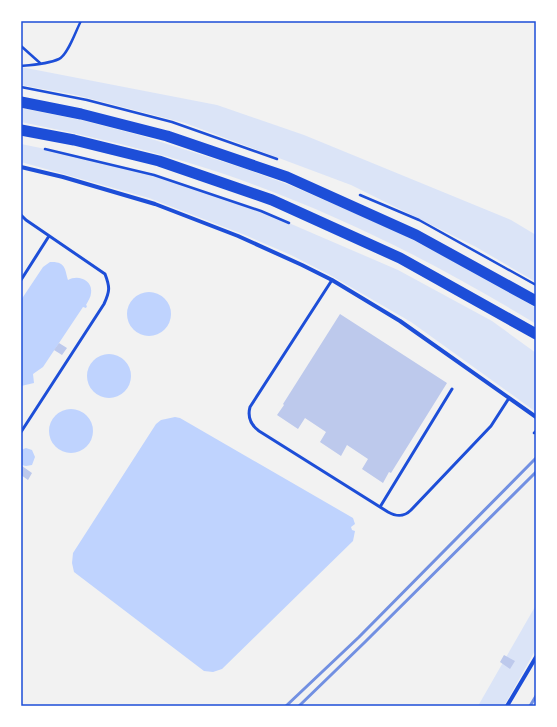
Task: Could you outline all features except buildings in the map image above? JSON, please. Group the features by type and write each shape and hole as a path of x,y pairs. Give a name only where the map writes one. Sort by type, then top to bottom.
{"highway":[{"path":"21,102 81,114 166,136 287,177 416,235 536,301"},
{"path":"21,130 74,140 158,161 272,200 400,258 536,334"}],"street":[{"path":"21,167 63,177 155,204 259,245 332,280 400,321 536,417"},
{"path":"507,706 536,657"}],"lane":[{"path":"21,215 26,220 105,274 109,284 109,294 104,304 21,432"},
{"path":"21,280 50,236"},
{"path":"332,280 252,403 249,416 253,426 259,431 380,507 396,515 402,516 408,513 491,426 509,397"},
{"path":"380,507 452,389"}],"path":[{"path":"21,66 40,64 60,59 68,49 81,21"},
{"path":"21,46 40,64"},
{"path":"42,148 154,175 261,211 290,223"}],"shaded area":[{"path":"21,67 217,105 304,135 511,220 536,235 536,282 476,247 351,185 185,123 76,95 21,85"},
{"path":"21,108 81,120 139,135 246,169 292,186 400,233 498,285 536,308 536,324 408,252 320,211 229,176 183,161 62,130 21,122"},
{"path":"21,144 70,154 154,175 261,211 398,270 492,321 536,353 536,412 411,322 330,275 291,255 245,235 149,198 21,162"},
{"path":"536,605 536,649 504,706 478,706"}],"water":[{"path":"50,262 59,263 64,267 68,280 72,278 84,279 90,285 91,294 86,308 83,307 43,367 33,374 34,383 21,386 21,300 43,267"},
{"path":"149,292 161,296 167,302 171,314 167,326 161,332 149,336 137,332 131,326 127,314 131,302 137,296"},
{"path":"109,354 121,358 127,364 131,376 127,388 121,394 109,398 97,394 91,388 87,376 91,364 97,358"},
{"path":"71,409 83,413 89,419 93,431 89,443 83,449 71,453 59,449 53,443 49,431 53,419 59,413"},
{"path":"175,417 180,418 353,518 355,524 351,527 352,530 355,531 353,541 222,669 213,672 204,671 74,572 72,563 73,553 156,424 161,420"},
{"path":"26,448 32,450 35,457 32,465 21,465 21,450"}],"railway":[{"path":"286,706 359,637 536,458"},
{"path":"299,706 536,472"},
{"path":"530,706 536,696"}]}
